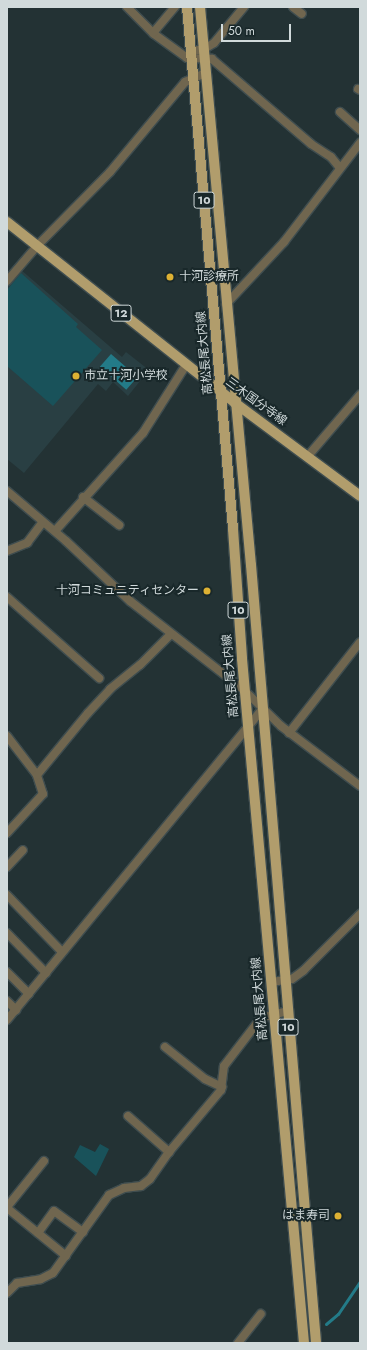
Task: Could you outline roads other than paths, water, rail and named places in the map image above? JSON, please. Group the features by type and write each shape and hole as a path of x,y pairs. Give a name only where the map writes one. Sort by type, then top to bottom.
{"main road":[{"name":"高松長尾大内線","path":"187,7 221,393 248,726 304,1343"},
{"name":"10","path":"200,7 316,1343"},
{"name":"三木国分寺線","path":"7,222 235,404 360,496"}],"street":[{"path":"127,7 153,33 187,58 192,54 204,54 224,68 311,144 331,157 339,167"},
{"path":"153,33 175,7"},
{"path":"204,54 244,7"},
{"path":"293,7 302,14"},
{"path":"7,281 37,246 110,172 185,82 205,73"},
{"path":"340,112 360,130"},
{"path":"226,304 284,242 339,167 360,143"},
{"path":"55,531 83,497 143,433 186,365"},
{"path":"307,457 360,395"},
{"path":"7,491 55,531 171,634 245,691 262,710 289,733 360,786"},
{"path":"83,497 119,525"},
{"path":"7,551 26,543 43,522"},
{"path":"7,597 99,678"},
{"path":"37,775 110,689 140,665 171,634"},
{"path":"289,733 360,642"},
{"path":"7,1020 262,710"},
{"path":"7,833 43,794 37,775 9,742"},
{"path":"7,867 23,850"},
{"path":"7,895 62,952"},
{"path":"272,982 284,981 303,971 360,914"},
{"path":"7,933 46,973"},
{"path":"7,972 28,994"},
{"path":"7,1001 16,1010"},
{"path":"8,1292 26,1280 41,1279 53,1273 109,1195 124,1188 141,1186 150,1179 169,1152 222,1087 224,1066 261,1018 287,1010"},
{"path":"166,1047 205,1078 222,1087"},
{"path":"128,1116 169,1152"},
{"path":"44,1161 7,1207 66,1256"},
{"path":"38,1233 54,1211 83,1232"},
{"path":"238,1343 261,1314"}],"waterway":[{"path":"326,1324 338,1314 360,1281"}],"place":[{"name":"十河診療所","path":"170,277"},
{"name":"市立十河小学校","path":"76,376"},
{"name":"十河コミュニティセンター","path":"207,591"},
{"name":"はま寿司","path":"338,1216"}]}
